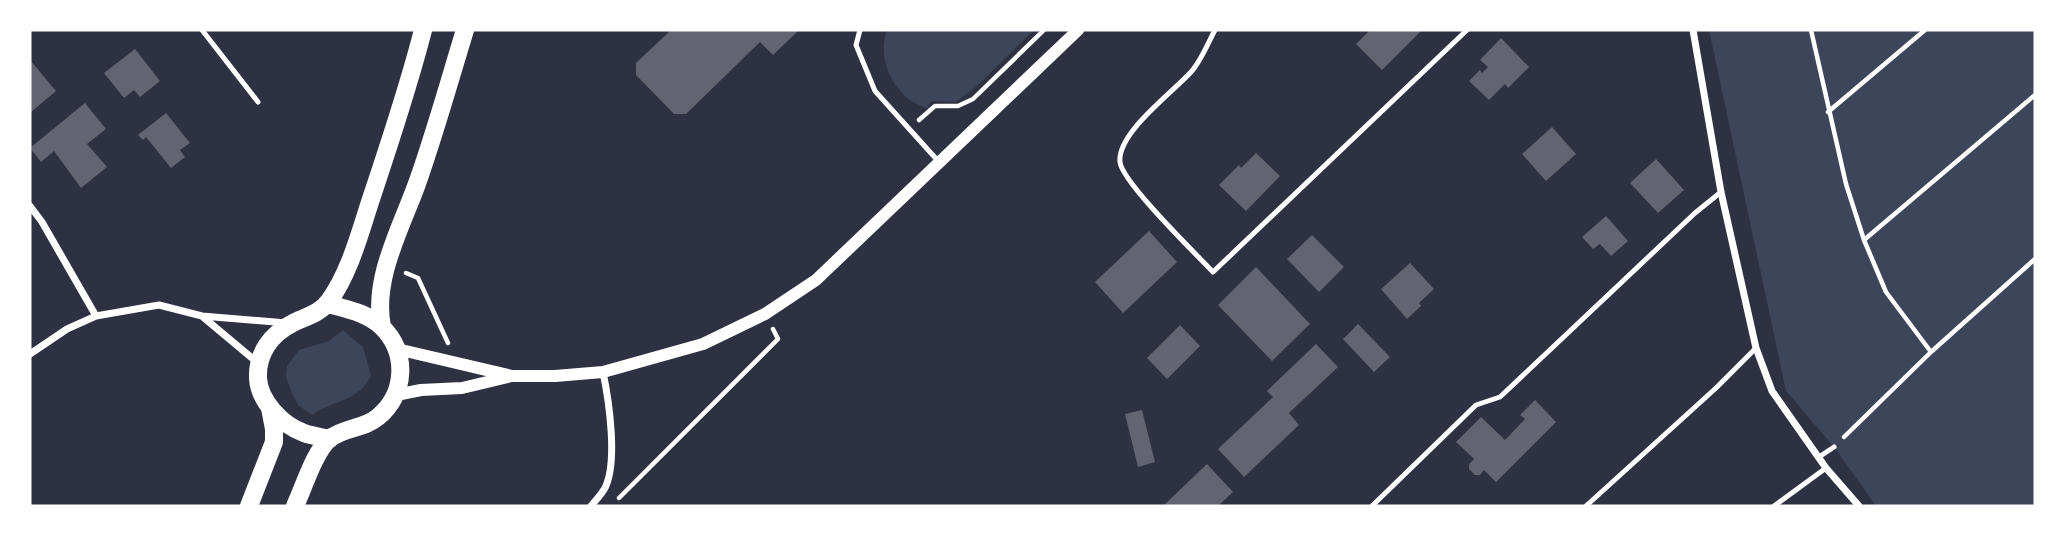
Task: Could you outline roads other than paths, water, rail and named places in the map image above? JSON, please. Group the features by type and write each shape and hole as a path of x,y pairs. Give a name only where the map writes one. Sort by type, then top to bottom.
{"main road":[{"path":"330,439 302,432 287,424 270,408 261,392 258,379 260,364 264,348 276,333 318,311 328,303 339,283 361,229 423,30"},
{"path":"295,506 321,449 330,439 341,432 375,421 396,395 402,372 397,349 382,327 378,309 387,267 419,178 465,30"},
{"path":"328,303 353,310 382,327"},
{"path":"249,506 274,442 270,408"}],"street":[{"path":"396,395 421,390 462,388 512,376 603,372 703,344 765,314 816,280 1077,30"},
{"path":"1693,30 1721,192 1756,348 1772,391 1826,468 1859,506"},
{"path":"30,206 96,316"},
{"path":"30,354 67,329 96,316 159,305 202,316 291,324"},
{"path":"202,316 260,364"},
{"path":"397,349 512,376"},
{"path":"591,506 605,488 610,465 608,393 603,372"}],"lane":[{"path":"202,30 258,102"},
{"path":"860,30 856,45 875,91 939,162"},
{"path":"1214,30 1194,70 1150,112 1121,147 1120,165 1145,201 1213,272 1467,30"},
{"path":"1372,506 1476,405 1500,397 1721,192"},
{"path":"1586,506 1756,348"},
{"path":"1819,457 1834,447"},
{"path":"1774,506 1826,468"}]}
